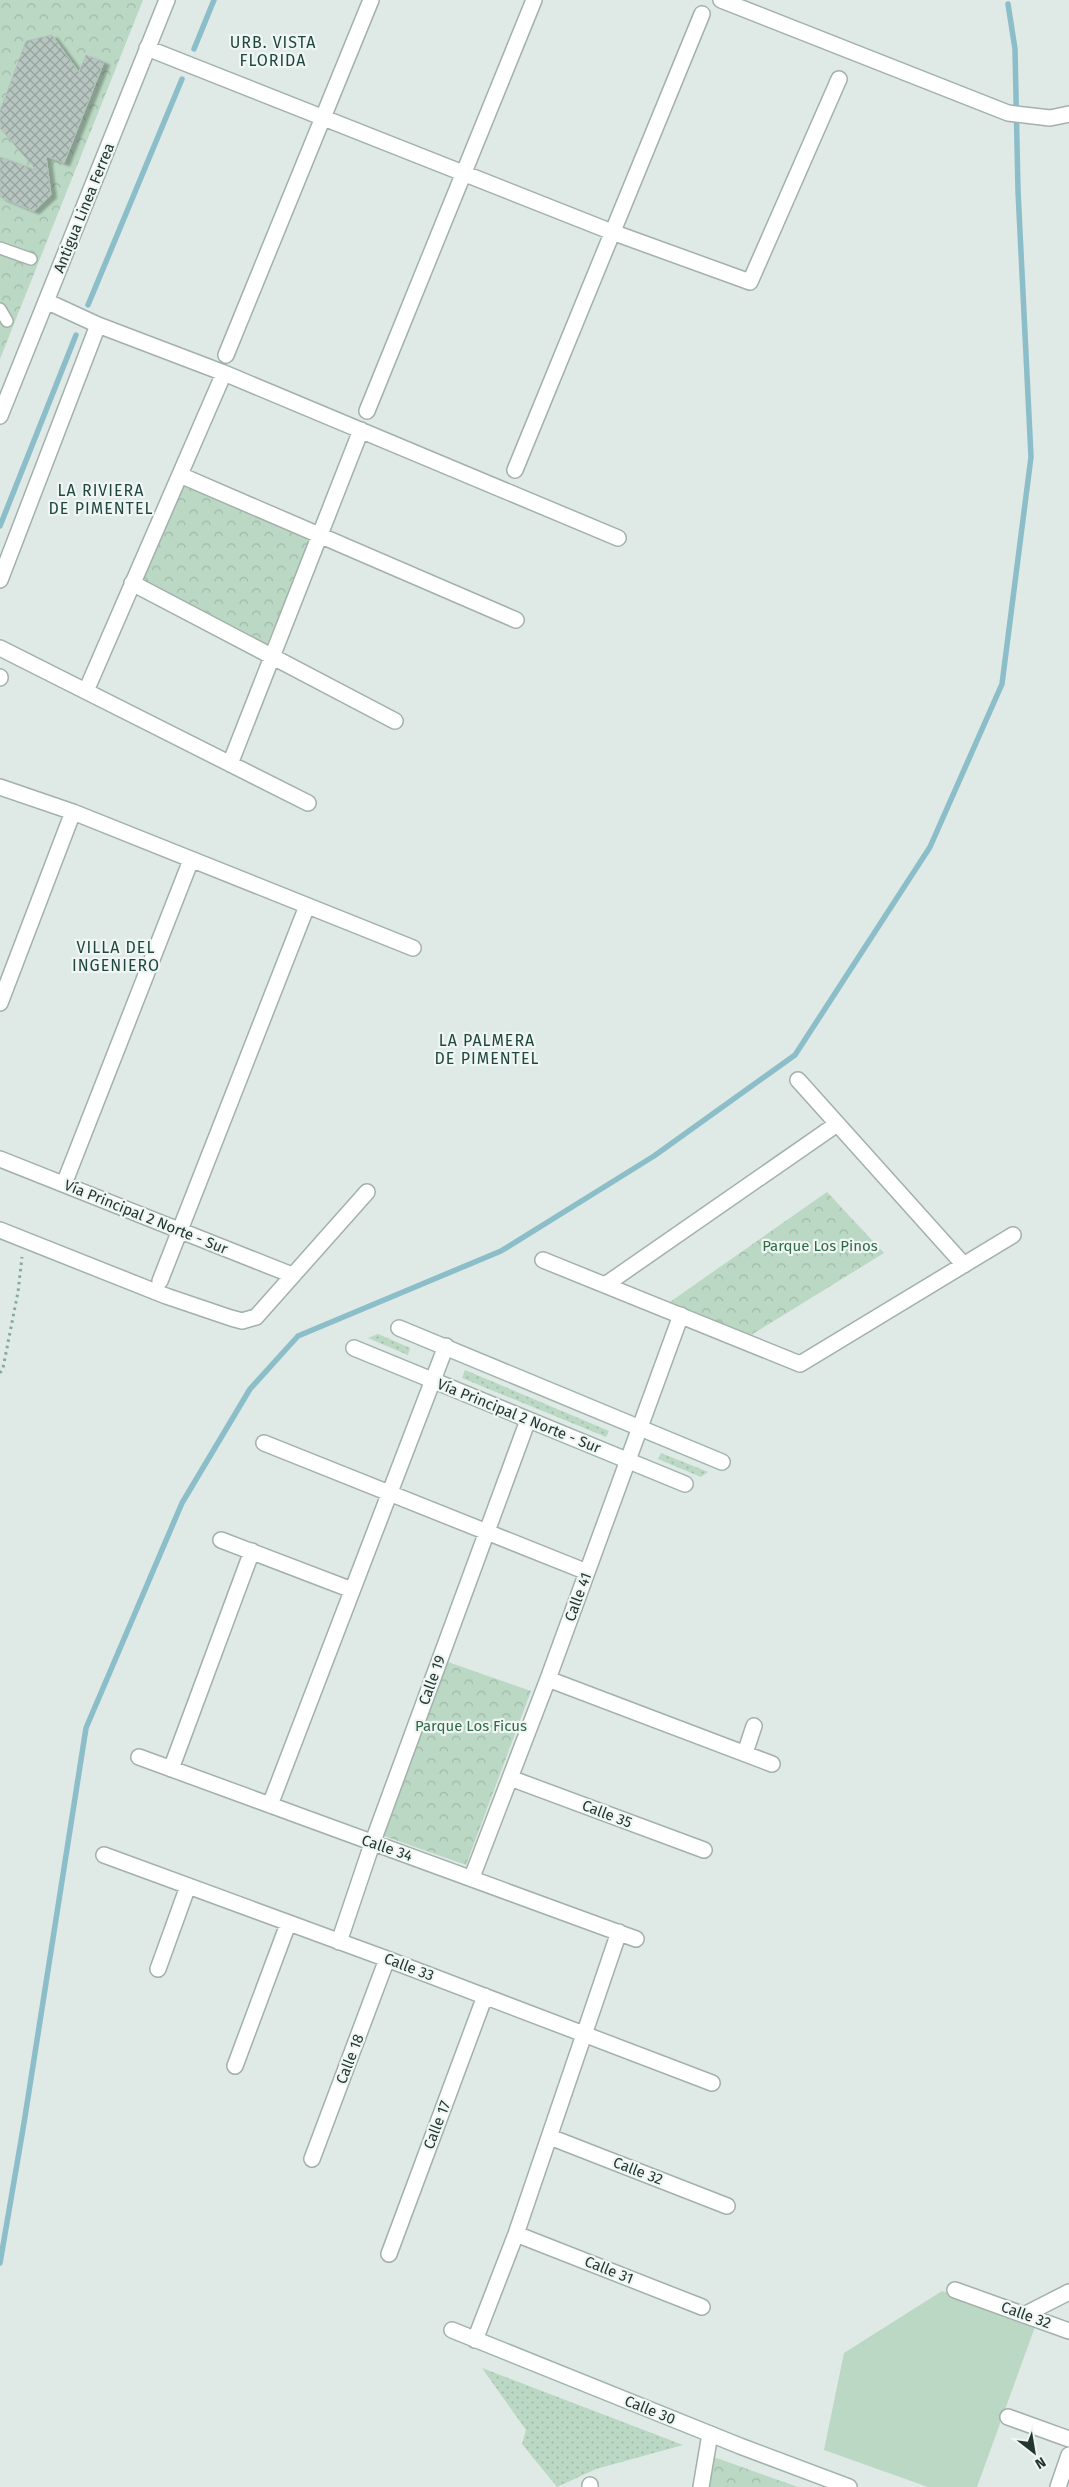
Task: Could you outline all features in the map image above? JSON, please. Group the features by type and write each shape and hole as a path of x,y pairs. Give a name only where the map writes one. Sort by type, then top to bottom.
{"street":[{"name":"Antigua Linea Ferrea","path":"0,416 167,0"},
{"path":"226,355 371,0"},
{"path":"367,412 534,0"},
{"path":"721,0 1015,114 1050,118 1069,114"},
{"path":"514,470 702,14"},
{"path":"147,48 612,232 750,282 840,79"},
{"path":"46,302 98,325 224,373 618,538"},
{"path":"0,580 98,325"},
{"path":"86,691 224,373"},
{"path":"230,764 361,430"},
{"path":"180,475 321,534 516,620"},
{"path":"132,583 395,721"},
{"path":"0,648 308,802"},
{"path":"0,787 73,812 413,948"},
{"path":"0,1003 73,812"},
{"path":"64,1184 191,860"},
{"path":"160,1282 307,906"},
{"path":"798,1080 964,1265"},
{"path":"605,1285 837,1124"},
{"name":"Vía Principal 2 Norte - Sur","path":"0,1159 292,1275"},
{"path":"2,1231 166,1296 242,1321 256,1317 367,1192"},
{"path":"543,1260 800,1364 1013,1235"},
{"name":"Calle 41","path":"472,1877 548,1679 681,1316"},
{"path":"399,1328 722,1462"},
{"path":"270,1805 446,1346"},
{"name":"Vía Principal 2 Norte - Sur","path":"354,1348 685,1484"},
{"name":"Calle 19","path":"340,1942 372,1844 528,1420"},
{"path":"264,1443 587,1572"},
{"path":"221,1540 352,1590"},
{"path":"171,1769 252,1551"},
{"path":"548,1679 772,1764"},
{"path":"745,1753 754,1726"},
{"name":"Calle 34","path":"139,1757 372,1844 472,1877 636,1939"},
{"name":"Calle 35","path":"510,1778 704,1850"},
{"name":"Calle 33","path":"104,1855 486,1996 712,2083"},
{"path":"158,1969 188,1886"},
{"path":"235,2066 288,1924"},
{"path":"475,2340 516,2234 619,1932"},
{"name":"Calle 18","path":"312,2159 387,1959"},
{"name":"Calle 17","path":"388,2254 486,1996"},
{"name":"Calle 32","path":"550,2137 727,2206"},
{"name":"Calle 31","path":"516,2234 702,2307"},
{"name":"Calle 32","path":"955,2290 1069,2331"},
{"path":"1024,2315 1069,2292"},
{"name":"Calle 30","path":"452,2330 710,2434 849,2487"},
{"path":"1008,2417 1069,2439"},
{"path":"701,2487 710,2434"},
{"path":"1058,2487 1069,2455"}],"lane":[{"path":"0,248 31,259"},
{"path":"0,310 7,321"}],"path":[{"path":"0,1373 3,1368 23,1258 2,1231"}],"green space":[{"path":"0,0 143,0 0,359"},
{"path":"183,485 310,541 267,645 142,580"},
{"name":"Parque Los Pinos","path":"827,1192 884,1253 751,1335 670,1302"},
{"path":"378,1334 410,1348 408,1355 368,1338"},
{"path":"465,1370 609,1431 606,1437 462,1378"},
{"path":"661,1453 708,1472 701,1477 658,1459"},
{"name":"Parque Los Ficus","path":"448,1662 531,1691 466,1865 384,1836"},
{"path":"942,2291 1036,2324 977,2487 928,2487 824,2450 844,2353"},
{"path":"482,2368 683,2445 596,2469 557,2487 522,2444 526,2430"},
{"path":"711,2456 798,2487 707,2487"}],"building":[{"path":"52,35 79,72 86,55 104,62 64,163 46,156 51,195 34,211 0,197 0,157 36,170 0,128 0,111 26,41"}],"waterway":[{"path":"194,49 214,0"},
{"path":"0,2263 86,1728 182,1503 250,1389 298,1336 501,1251 654,1156 795,1055 930,847 1002,684 1031,457 1018,191 1015,49 1008,4"},
{"path":"88,305 182,79"},
{"path":"0,526 76,335"}],"district":[{"name":"URB. VISTA FLORIDA","path":"273,51"},
{"name":"LA RIVIERA DE PIMENTEL","path":"101,499"},
{"name":"VILLA DEL INGENIERO","path":"116,956"},
{"name":"LA PALMERA DE PIMENTEL","path":"487,1049"}]}
